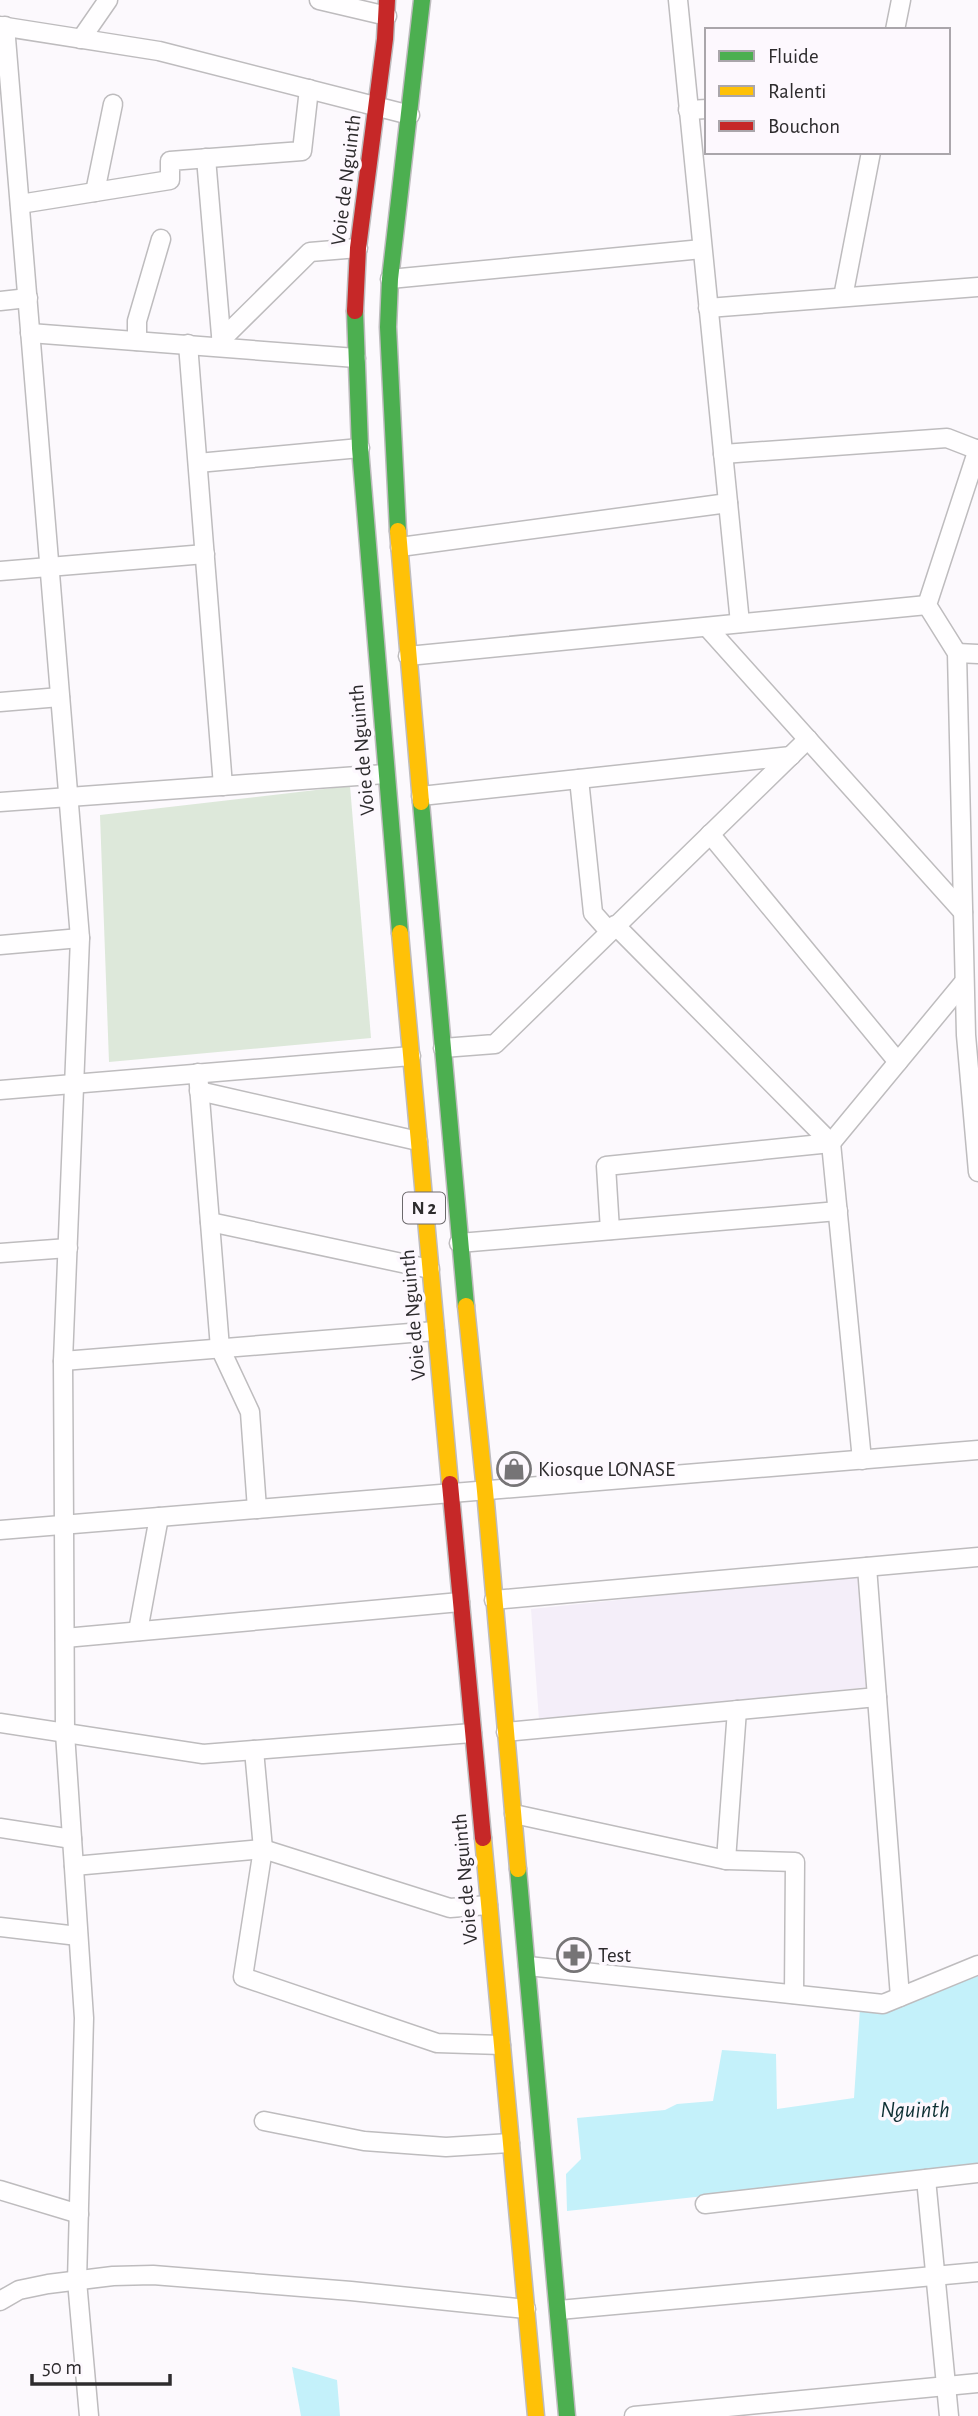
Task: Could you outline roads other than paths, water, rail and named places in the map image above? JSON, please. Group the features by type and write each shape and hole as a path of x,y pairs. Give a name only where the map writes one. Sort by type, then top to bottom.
{"highway":[{"name":"Voie de Nguinth","path":"422,0 410,115 382,203 358,248 355,300 360,448 385,774 536,2416"},
{"name":"Voie de Nguinth","path":"387,8 377,107 382,203 390,279 390,400 408,656 567,2416"}],"street":[{"path":"81,38 108,0"},
{"path":"319,0 387,8"},
{"path":"678,0 740,623"},
{"path":"895,28 901,0"},
{"path":"89,2416 77,2281 84,2018 65,1733 63,1361 80,938 20,204 8,164 3,26 159,51 410,115"},
{"path":"20,204 170,180 170,161 302,152 309,89"},
{"path":"95,192 113,104"},
{"path":"688,110 705,109"},
{"path":"843,297 871,154"},
{"path":"205,158 221,344"},
{"path":"137,341 137,321 161,239"},
{"path":"221,344 310,252 358,248"},
{"path":"390,279 702,250"},
{"path":"708,308 978,287"},
{"path":"0,301 28,298"},
{"path":"30,333 221,344 356,358"},
{"path":"188,344 223,786"},
{"path":"723,454 947,438 978,450 927,605"},
{"path":"198,463 360,448"},
{"path":"400,547 728,503"},
{"path":"0,571 205,554"},
{"path":"408,656 927,605"},
{"path":"927,605 957,653 968,918 964,982 972,1034 978,1172"},
{"path":"707,626 968,918"},
{"path":"957,653 978,654"},
{"path":"0,702 60,697"},
{"path":"443,1048 495,1044 808,738"},
{"path":"421,796 791,756"},
{"path":"0,802 385,774"},
{"path":"579,779 593,913 612,928 831,1143 862,1460"},
{"path":"710,834 898,1062"},
{"path":"0,945 80,938"},
{"path":"610,1230 606,1166 831,1143 964,982"},
{"path":"0,1090 75,1084 199,1082 411,1056"},
{"path":"199,1082 418,1141"},
{"path":"199,1082 220,1348 250,1412 257,1509"},
{"path":"459,1243 838,1211"},
{"path":"210,1222 430,1269"},
{"path":"0,1253 68,1248"},
{"path":"63,1361 435,1331"},
{"path":"0,1530 978,1450"},
{"path":"138,1631 159,1517"},
{"path":"494,1600 978,1557"},
{"path":"867,1567 900,1997"},
{"path":"65,1638 460,1602"},
{"path":"506,1732 877,1697"},
{"path":"726,1860 737,1710"},
{"path":"0,1723 202,1754 472,1733"},
{"path":"254,1750 263,1849 243,1977 437,2043 501,2045"},
{"path":"514,1814 726,1860 795,1862 794,1994"},
{"path":"0,1828 72,1839"},
{"path":"74,1866 263,1849 450,1908 488,1905"},
{"path":"0,1927 78,1936"},
{"path":"528,1966 883,2004 978,1965"},
{"path":"264,2121 364,2141 446,2147 510,2143"},
{"path":"705,2204 978,2173"},
{"path":"926,2179 949,2416"},
{"path":"0,2190 79,2214"},
{"path":"559,2310 978,2272"},
{"path":"0,2301 19,2290 113,2276 153,2274 526,2309"},
{"path":"0,2283 19,2290"},
{"path":"634,2416 978,2383"}],"water":[{"name":"Nguinth","path":"978,1974 978,2166 567,2211 566,2174 581,2159 577,2118 665,2110 677,2104 713,2101 722,2050 776,2054 777,2109 854,2098 860,2008"},
{"path":"292,2367 337,2380 340,2416 301,2416"}],"place":[{"name":"Kiosque LONASE","path":"514,1469"},
{"name":"Test","path":"574,1955"}]}
